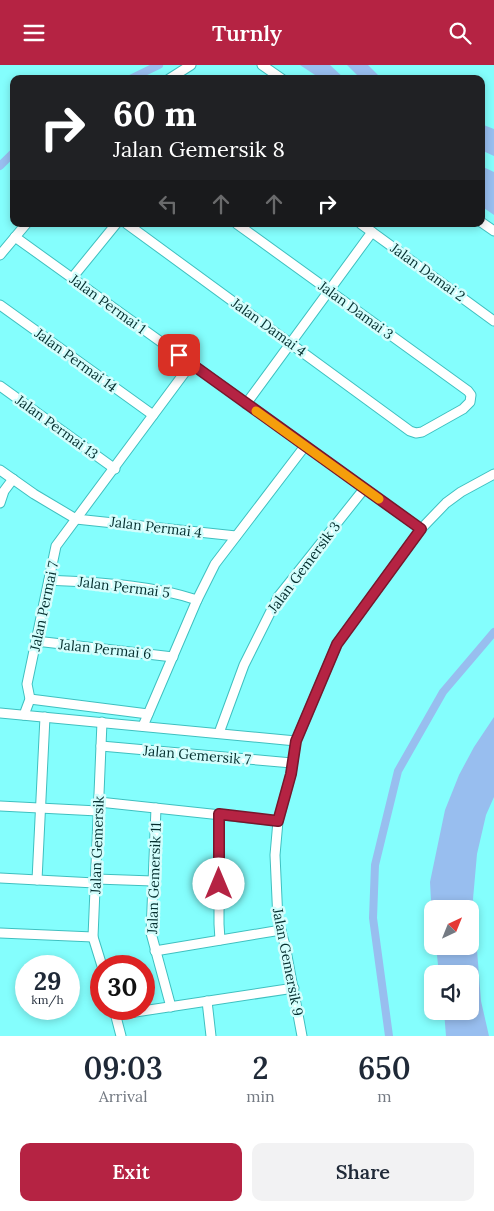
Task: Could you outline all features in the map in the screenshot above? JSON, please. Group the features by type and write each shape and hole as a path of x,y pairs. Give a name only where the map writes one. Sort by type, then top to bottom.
{"street":[{"path":"175,75 191,65"},
{"path":"262,65 276,75"},
{"path":"0,255 23,227"},
{"path":"72,279 114,227"},
{"name":"Jalan Damai 4","path":"131,227 410,431"},
{"name":"Jalan Damai 3","path":"241,227 471,395 471,399 463,409 422,432 410,431"},
{"name":"Jalan Damai 2","path":"365,227 494,321"},
{"path":"246,404 372,232"},
{"name":"Jalan Permai 1","path":"15,237 421,529"},
{"name":"Jalan Permai 14","path":"0,305 153,415"},
{"name":"Jalan Permai 7","path":"24,715 30,699 27,684 56,546 115,469 191,364"},
{"name":"Jalan Permai 13","path":"0,386 115,469"},
{"path":"143,726 197,600 215,564 305,446"},
{"path":"0,470 76,519"},
{"name":"Jalan Gemersik 9","path":"302,1036 294,987 278,917 275,855 278,821 296,741 337,644 421,529 453,498 494,474"},
{"path":"0,503 4,491 12,479"},
{"name":"Jalan Gemersik 3","path":"219,733 244,665 278,597 364,489"},
{"name":"Jalan Permai 4","path":"76,519 236,536"},
{"name":"Jalan Permai 5","path":"49,580 140,586 175,593 197,600"},
{"name":"Jalan Permai 6","path":"36,641 173,657"},
{"path":"30,699 148,714"},
{"path":"0,713 296,741"},
{"path":"37,880 45,717"},
{"name":"Jalan Gemersik","path":"99,955 93,937 102,722"},
{"name":"Jalan Gemersik 7","path":"101,746 292,763"},
{"path":"0,806 156,808 278,821"},
{"name":"Jalan Gemersik 11","path":"156,808 151,933 171,1007"},
{"path":"219,814 220,940"},
{"path":"0,878 153,881"},
{"path":"155,951 281,930"},
{"path":"0,933 93,937"},
{"path":"155,1008 294,987"},
{"path":"206,1001 212,1036"},
{"path":"117,1020 121,1036"}],"water":[{"path":"300,65 330,65 341,75 315,75"},
{"path":"347,65 368,65 378,75 357,75"},
{"path":"485,126 494,129 494,156 485,152"},
{"path":"485,168 494,172 494,215 485,209"},
{"path":"494,717 494,797 486,815 477,854 473,900 431,900 430,882 445,810 459,775 474,747"},
{"path":"437,955 477,955 478,965 438,965"},
{"path":"479,976 481,1001 489,1036 446,1036 445,1020 479,1020"}],"waterway":[{"path":"138,75 159,65"},
{"path":"0,166 10,156"},
{"path":"389,1036 373,918 375,865 398,771 443,692 494,632"}],"slow traffic":[{"path":"256,411 379,499"}],"route":[{"path":"179,355 421,529 337,644 296,741 291,774 278,821 219,814 219,884"}]}
